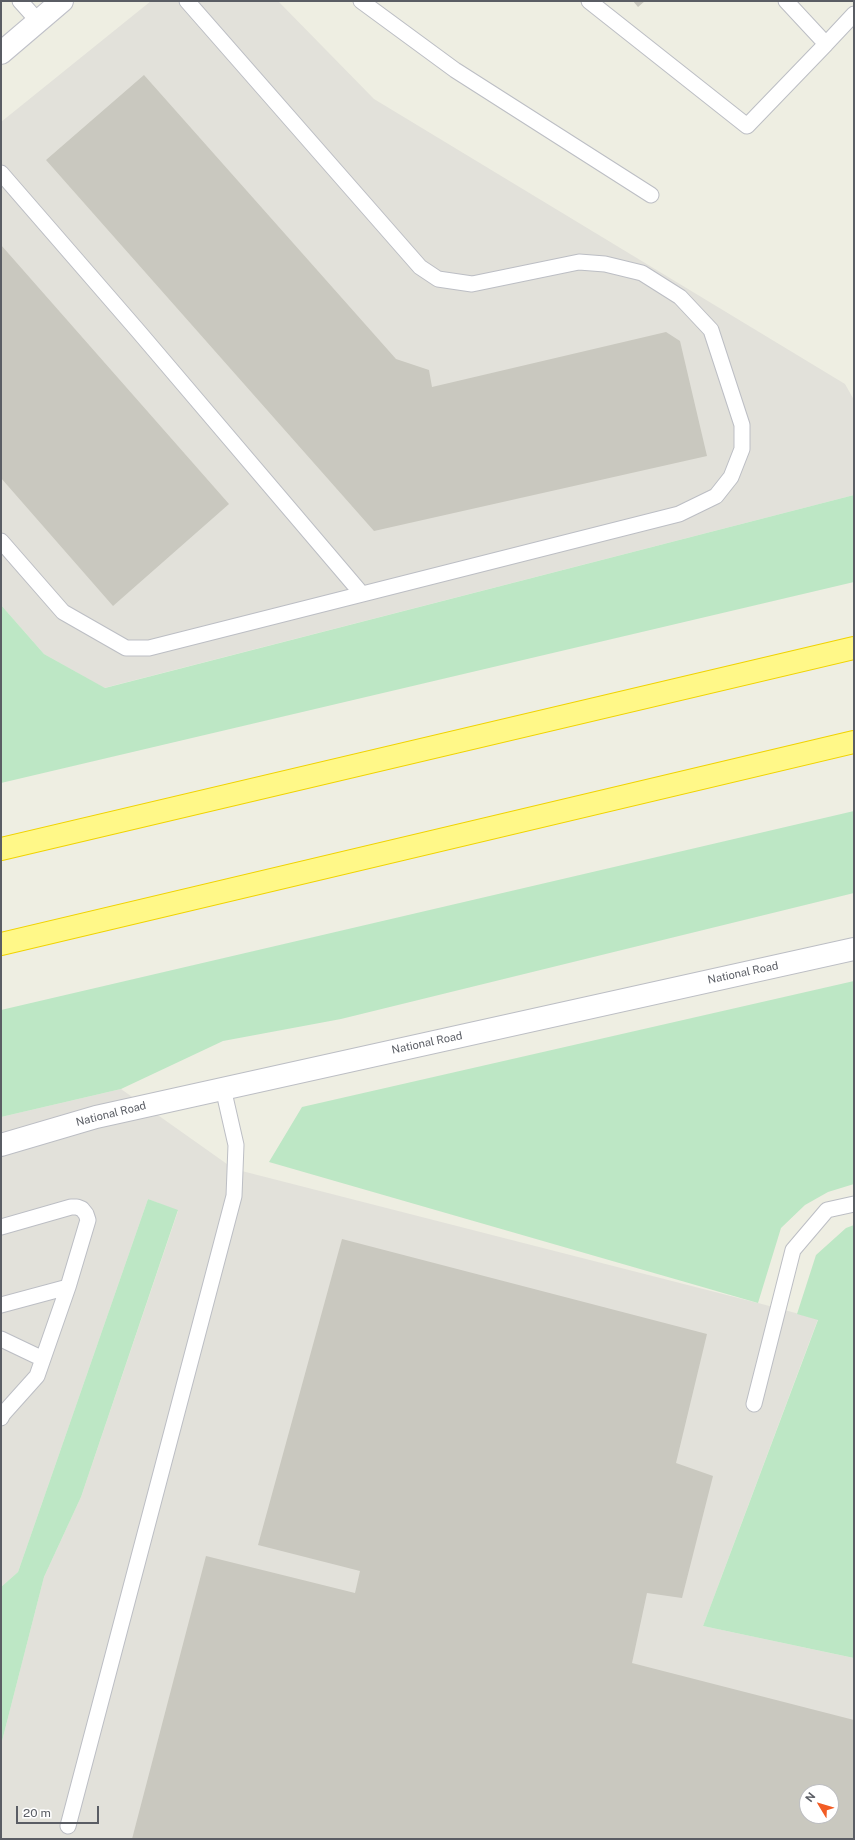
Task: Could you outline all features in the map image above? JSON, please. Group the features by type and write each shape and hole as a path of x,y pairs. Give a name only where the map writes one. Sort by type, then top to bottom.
{"highway":[{"path":"1,849 854,648"},
{"path":"1,944 854,742"}],"street":[{"path":"1,54 62,1"},
{"name":"National Road","path":"1,1145 96,1117 854,949"}],"lane":[{"path":"20,1 38,21"},
{"path":"1,541 63,612 126,648 149,648 679,514 716,496 731,477 742,450 742,426 711,330 680,297 642,274 605,264 579,262 472,284 438,279 420,267 187,1"},
{"path":"361,1 455,70 651,195"},
{"path":"589,1 747,126 854,14"},
{"path":"786,1 826,44"},
{"path":"1,172 362,594"},
{"path":"68,1826 234,1196 236,1145 223,1088"},
{"path":"754,1404 793,1250 827,1210 854,1204"},
{"path":"1,1227 71,1207 82,1209 88,1220 68,1287 37,1376 2,1415"},
{"path":"1,1305 68,1287"},
{"path":"1,1338 43,1358"}],"shaded area":[{"path":"151,1 278,1 374,99 845,384 854,400 854,495 104,688 44,654 1,605 1,122"},
{"path":"121,1089 234,1169 818,1319 703,1626 854,1658 854,1839 1,1839 1,1745 44,1577 81,1497 178,1211 148,1199 18,1572 1,1587 1,1117"}],"green space":[{"path":"854,495 854,582 1,783 1,605 44,654 105,688"},
{"path":"854,811 854,893 341,1019 223,1041 121,1089 1,1117 1,1010"},
{"path":"854,981 854,1184 828,1192 805,1205 781,1228 758,1303 269,1162 302,1107"},
{"path":"148,1199 178,1210 81,1497 44,1577 1,1745 1,1587 18,1572"},
{"path":"854,1225 854,1658 703,1626 818,1320 797,1314 816,1255 846,1228"}],"building":[{"path":"633,1 645,1 638,7"},
{"path":"144,75 396,359 429,370 432,387 666,332 680,341 707,456 374,531 46,160"},
{"path":"1,245 229,504 113,606 1,478"},
{"path":"342,1239 707,1334 676,1463 713,1476 682,1598 647,1593 632,1663 854,1720 854,1839 132,1839 206,1556 355,1593 360,1571 258,1545"}]}
